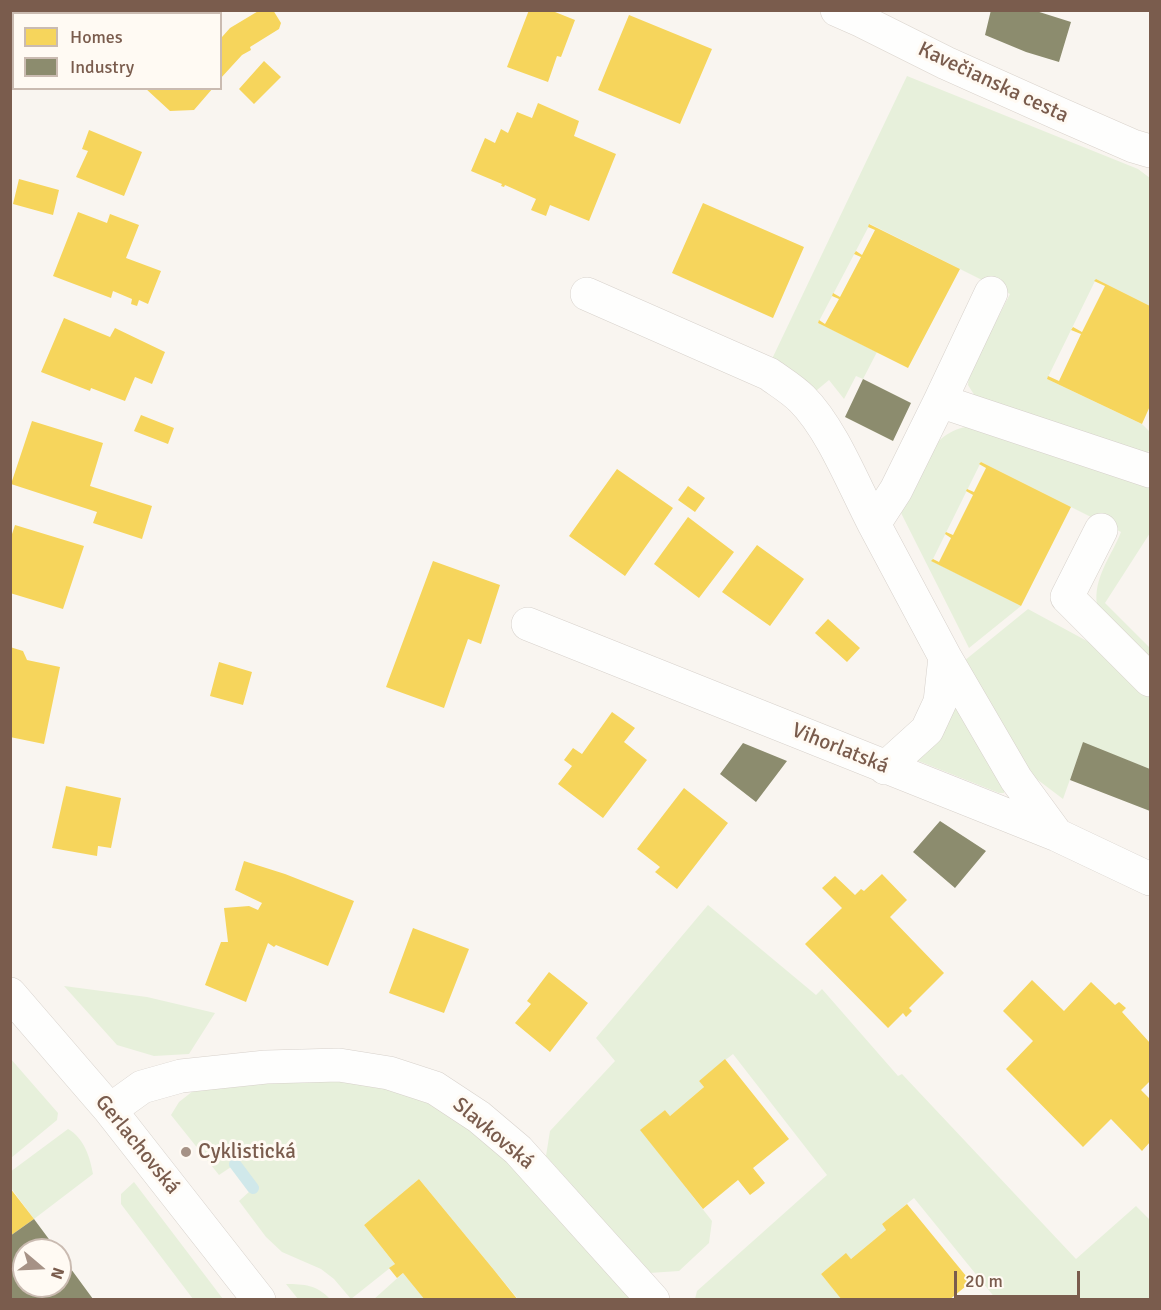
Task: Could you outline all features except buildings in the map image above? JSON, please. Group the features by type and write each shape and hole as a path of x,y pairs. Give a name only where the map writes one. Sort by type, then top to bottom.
{"street":[{"name":"Kavečianska cesta","path":"837,10 1052,111 1150,151"},
{"path":"874,524 897,490 991,293"},
{"path":"587,294 769,374 803,400 822,426 945,657 1016,779 1057,836"},
{"path":"940,401 1150,471"},
{"path":"1101,530 1067,597 1150,680"},
{"name":"Vihorlatská","path":"528,624 1057,836 1150,879"},
{"path":"885,768 927,729 940,702 945,657"},
{"name":"Gerlachovská","path":"10,994 110,1110 259,1299"},
{"name":"Slavkovská","path":"110,1110 142,1087 181,1076 266,1067 339,1065 389,1073 435,1088 479,1117 518,1150 653,1299"}],"green space":[{"path":"907,76 1138,169 1150,178 1150,306 1096,279 1047,379 1142,424 1150,432 1150,450 1145,454 978,401 968,385 969,374 1010,294 870,224 818,323 877,352 863,379 856,376 844,399 829,380 811,395 771,361"},
{"path":"971,426 1150,484 1150,533 1105,603 1150,648 1150,661 1097,605 1096,595 1100,577 1121,532 981,462 932,561 1021,606 969,648 901,513 925,458 934,446 956,430"},
{"path":"1028,609 1098,647 1150,698 1150,769 1083,743 1063,799 1034,777 964,661"},
{"path":"950,692 1004,789 1004,793 916,760"},
{"path":"708,905 816,995 822,989 898,1076 902,1074 1076,1259 1136,1206 1150,1220 1150,1299 996,1299 914,1198 882,1224 886,1230 851,1259 846,1254 821,1274 842,1299 695,1299 697,1291 827,1175 733,1054 699,1081 704,1087 670,1116 665,1110 641,1130 712,1221 709,1243 679,1271 649,1273 546,1156 550,1131 615,1061 596,1038"},
{"path":"64,986 147,997 215,1013 189,1054 154,1056 117,1045"},
{"path":"10,1058 58,1113 57,1120 11,1158"},
{"path":"309,1075 412,1093 483,1132 635,1299 518,1299 419,1179 364,1225 395,1264 351,1299 334,1279 321,1269 282,1252 266,1237 239,1201 250,1191 231,1167 219,1175 171,1115 179,1102 193,1091"},
{"path":"68,1129 78,1137 85,1148 93,1174 34,1219 11,1188 10,1172"},
{"path":"134,1182 223,1299 193,1299 121,1204 121,1194"},
{"path":"403,1273 425,1299 373,1300"},
{"path":"286,1284 310,1286 330,1299 298,1299"}],"waterway":[{"path":"235,1164 253,1188"}],"place":[{"name":"Cyklistická","path":"186,1152"}]}
